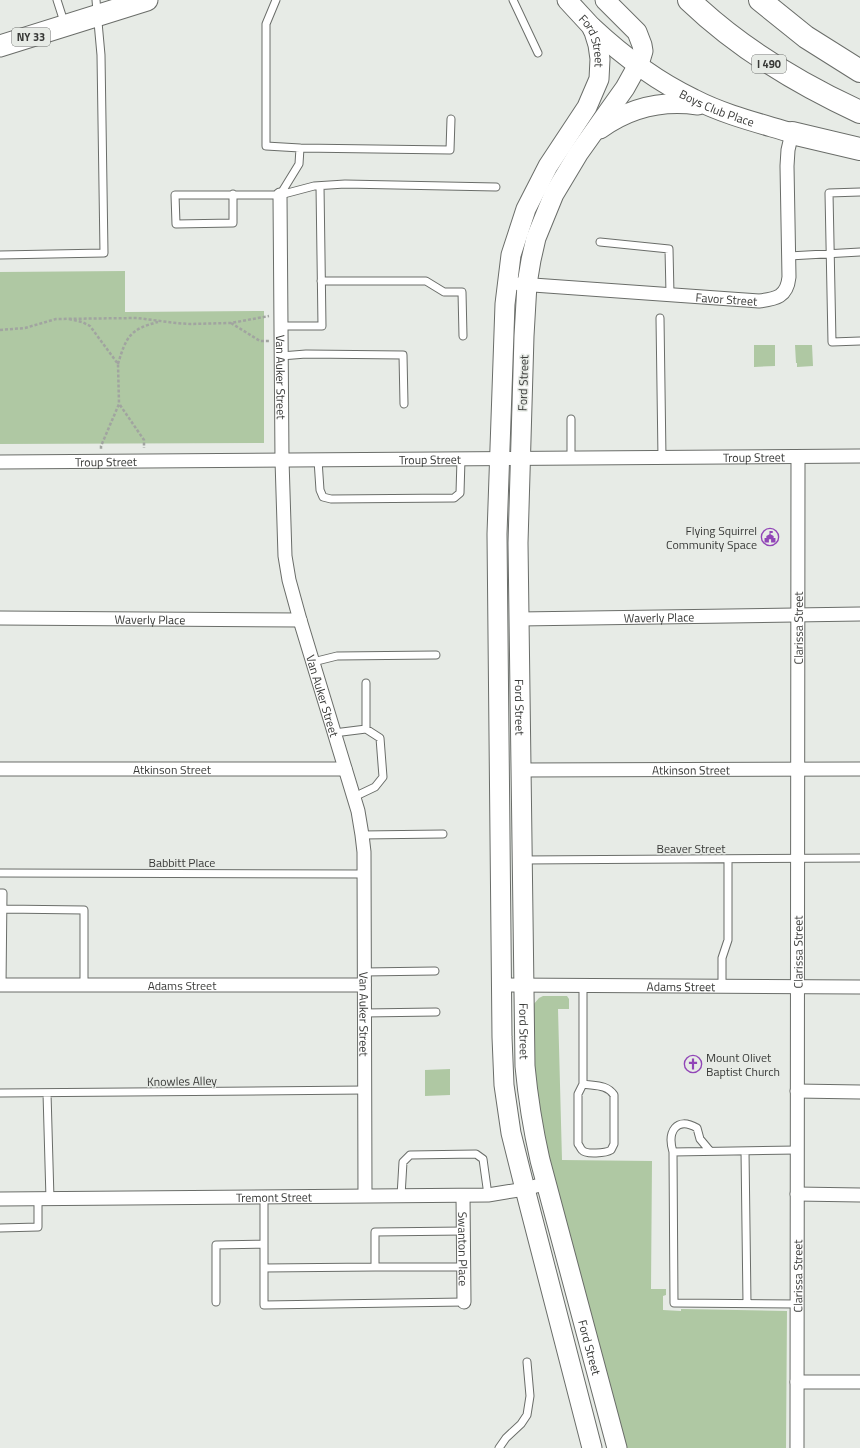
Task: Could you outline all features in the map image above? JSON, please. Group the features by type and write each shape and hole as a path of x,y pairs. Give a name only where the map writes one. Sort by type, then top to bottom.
{"highway":[{"name":"I 490","path":"688,0 722,30 761,58 802,83 860,112"},
{"path":"760,0 806,37 860,71"},
{"path":"792,133 860,149"}],"main road":[{"name":"NY 33","path":"0,46 65,26 97,8 147,0"},
{"name":"Ford Street","path":"567,0 591,26 598,45 600,73 597,86 587,107 548,166 526,209 511,255 503,328 497,558 501,985 504,1085 511,1133 524,1189 592,1448"},
{"name":"Ford Street","path":"605,0 632,26 640,38 642,51 638,66 625,88 565,174 544,216 532,253 527,284 518,542 525,1066 527,1090 535,1136 617,1448"},
{"name":"Boys Club Place","path":"591,26 638,66 673,88 716,109 792,133"},
{"path":"591,136 609,122 635,110 649,106 682,103 716,109"}],"street":[{"name":"Favor Street","path":"507,283 759,301 781,296 789,285 787,158 792,133"},
{"name":"Boys Club Place","path":"792,133 860,155"},
{"name":"Van Auker Street","path":"280,195 282,460 285,556 289,580 300,620 354,797 362,835 364,874 365,1195"},
{"name":"Troup Street","path":"0,462 860,456"},
{"name":"Clarissa Street","path":"797,1448 798,457"},
{"name":"Waverly Place","path":"519,618 860,614"},
{"name":"Waverly Place","path":"0,618 300,620"},
{"name":"Atkinson Street","path":"0,769 345,770"},
{"name":"Atkinson Street","path":"522,770 860,769"},
{"name":"Adams Street","path":"1,985 84,985 364,978"},
{"name":"Adams Street","path":"501,985 860,987"},
{"path":"797,1091 860,1092"},
{"name":"Tremont Street","path":"0,1199 365,1195 463,1196 488,1195 524,1189 547,1183"},
{"path":"797,1194 860,1195"},
{"name":"Swanton Place","path":"463,1196 464,1302"},
{"path":"797,1382 860,1382"}],"lane":[{"path":"57,0 65,26"},
{"path":"276,0 266,24 266,146 300,148 450,150 451,120"},
{"path":"513,0 538,53"},
{"path":"0,255 104,253 101,55 97,8"},
{"path":"280,195 299,164 300,148"},
{"path":"233,194 233,223 176,224 175,195 233,194 280,195 320,186 345,184 496,187"},
{"path":"281,321 322,326 320,186"},
{"path":"860,192 828,193 832,342 860,341"},
{"path":"600,242 669,249 670,294"},
{"path":"789,256 860,252"},
{"path":"321,281 426,281 444,292 462,292 463,336"},
{"path":"660,318 662,458"},
{"path":"281,356 306,354 403,355 404,404"},
{"path":"571,419 571,458"},
{"path":"318,460 320,490 323,496 331,499 454,498 460,493 461,459"},
{"path":"312,662 337,656 436,655"},
{"path":"366,683 366,729"},
{"path":"334,733 366,729 380,738 383,777 375,787 354,797"},
{"path":"362,835 443,834"},
{"name":"Beaver Street","path":"523,860 860,858"},
{"path":"722,986 722,958 728,940 728,859"},
{"name":"Babbitt Place","path":"0,873 364,874"},
{"path":"0,893 3,893 1,985"},
{"path":"3,909 84,910 84,985"},
{"path":"364,978 435,971"},
{"path":"583,985 583,1084 578,1094 578,1144 582,1150 586,1152 606,1152 611,1150 614,1144 614,1095 611,1090 605,1087 583,1084"},
{"path":"364,1013 436,1012"},
{"name":"Knowles Alley","path":"0,1094 364,1090"},
{"path":"0,1228 38,1227 44,1199 47,1093"},
{"path":"710,1151 700,1139 697,1128 689,1124 682,1124 677,1126 672,1131 670,1144 673,1152 674,1303 797,1304"},
{"path":"745,1150 747,1303"},
{"path":"673,1152 797,1150"},
{"path":"401,1196 403,1162 410,1155 476,1154 483,1159 488,1195"},
{"path":"264,1197 264,1304 464,1302"},
{"path":"375,1267 375,1232 464,1231"},
{"path":"216,1302 216,1245 264,1244"},
{"path":"264,1268 464,1267"},
{"path":"499,1448 506,1438 521,1424 527,1415 530,1396 527,1362"}],"path":[{"path":"0,330 25,328 62,318 137,318 190,324 231,323 267,316 281,321"},
{"path":"62,318 82,322 90,326 118,364"},
{"path":"101,461 101,446 119,404 118,364 127,340 134,331 143,325 161,321"},
{"path":"231,323 260,341 281,341"},
{"path":"119,404 144,440 145,461"}],"green space":[{"path":"125,271 125,312 264,311 264,443 0,444 0,272"},
{"path":"754,345 775,345 775,366 754,367"},
{"path":"795,345 812,345 813,366 797,367"},
{"path":"543,996 567,996 569,999 569,1009 558,1009 562,1160 652,1161 651,1289 666,1289 666,1295 663,1296 663,1310 787,1311 786,1448 625,1448 548,1161 534,1082 533,1005"},
{"path":"450,1069 450,1095 425,1096 425,1070"}],"place":[{"name":"Flying Squirrel Community Space","path":"770,537"},
{"name":"Mount Olivet Baptist Church","path":"693,1064"}]}
